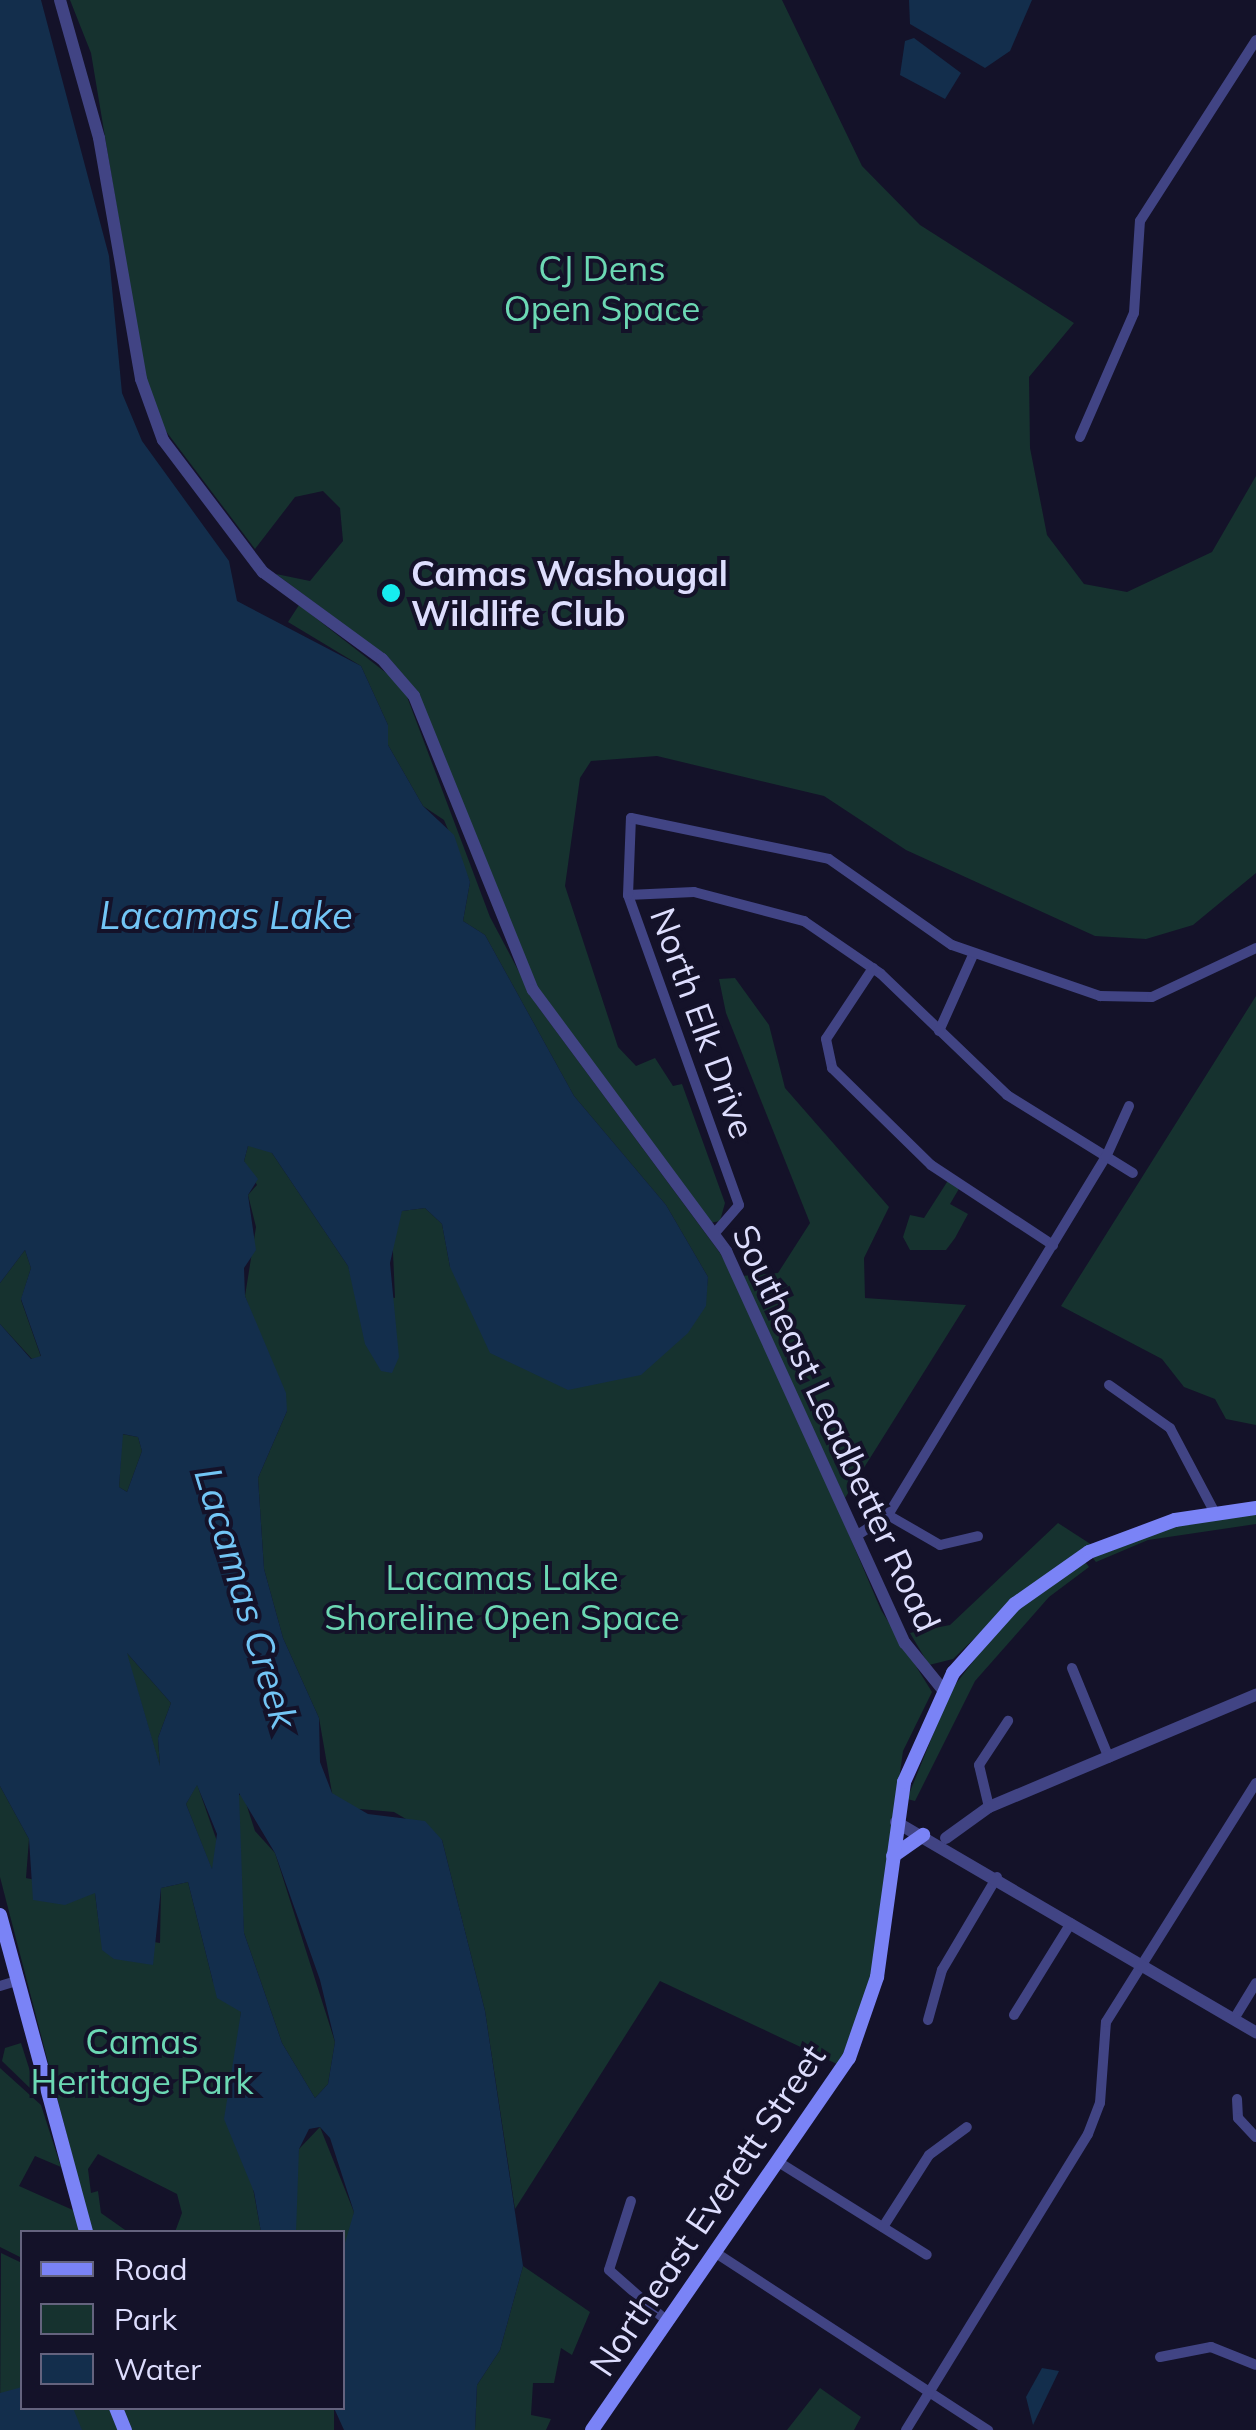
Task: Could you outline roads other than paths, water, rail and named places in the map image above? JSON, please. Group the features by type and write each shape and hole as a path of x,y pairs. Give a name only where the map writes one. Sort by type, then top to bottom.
{"main road":[{"name":"Northeast Everett Street","path":"592,2430 842,2072 865,2020 896,1822 912,1757 943,1690 998,1620 1060,1569 1133,1532 1256,1508"},
{"path":"892,1857 923,1835"},
{"path":"0,1915 85,2230"}],"street":[{"name":"Southeast Leadbetter Road","path":"60,0 100,138 140,379 163,440 263,572 382,659 414,696 534,990 714,1234 909,1652 943,1690"},
{"path":"1080,437 1134,314 1140,221 1256,40"},
{"name":"North Elk Drive","path":"714,1234 740,1205 628,895 631,818 829,860 974,955"},
{"path":"628,895 680,891 785,912 873,968 1007,1095 1132,1173"},
{"path":"939,1031 974,955 1100,996 1137,1000 1192,983 1256,948"},
{"path":"873,968 839,1013 827,1052 832,1068 931,1165 1053,1246"},
{"path":"856,1536 888,1515 1106,1157 1128,1106"},
{"path":"1109,1386 1170,1428 1215,1513"},
{"path":"888,1515 940,1545 978,1536"},
{"path":"1072,1668 1109,1758"},
{"path":"946,1838 989,1807 1256,1695"},
{"path":"989,1807 979,1765 1008,1720"},
{"path":"906,2430 1088,2134 1100,2103 1106,2022 1256,1782"},
{"path":"896,1822 964,1856 1256,2032"},
{"path":"896,1822 946,1838 964,1856"},
{"path":"928,2020 942,1970 997,1877"},
{"path":"1014,2015 1071,1922"},
{"path":"0,1986 16,1981"},
{"path":"1234,2018 1256,1982"},
{"path":"1237,2098 1238,2118 1256,2137"},
{"path":"883,2228 929,2154 967,2127"},
{"path":"780,2164 927,2255"},
{"path":"631,2202 609,2270 668,2322"},
{"path":"716,2253 932,2388 988,2430"},
{"path":"1160,2357 1211,2347 1256,2365"}],"water":[{"name":"Lacamas Lake","path":"0,0 41,0 109,256 122,393 142,441 229,561 237,601 361,666 388,725 388,745 423,806 454,835 470,882 463,921 485,935 574,1096 666,1205 708,1277 706,1306 688,1333 641,1375 568,1390 490,1353 450,1267 442,1224 425,1208 402,1211 390,1263 399,1357 392,1373 381,1371 365,1344 348,1266 272,1153 248,1146 244,1161 258,1179 248,1195 256,1250 244,1268 245,1296 286,1393 287,1411 258,1478 264,1569 283,1638 319,1718 320,1762 332,1793 368,1814 425,1821 442,1840 485,2011 523,2266 500,2350 477,2385 475,2430 344,2430 335,2410 345,2410 345,2243 354,2212 330,2138 320,2127 309,2129 299,2149 296,2230 261,2230 254,2192 224,2119 241,2012 217,1998 188,1882 161,1888 153,1965 114,1959 102,1950 95,1893 65,1905 33,1900 29,1839 0,1786 0,1324 31,1359 41,1356 21,1299 31,1268 25,1250 0,1283","holes":["123,1434 138,1437 142,1451 127,1492 119,1487","127,1653 171,1703 158,1738 160,1766","197,1785 217,1834 212,1869 186,1804","239,1793 275,1853 320,1980 335,2042 328,2084 315,2098 282,2043 244,1933"]},
{"path":"909,0 1032,0 1010,51 985,68 910,24"},
{"path":"914,38 961,73 945,99 900,75 905,41"},
{"path":"1042,2368 1059,2371 1033,2425 1026,2397"},
{"path":"20,2388 20,2410 74,2410 82,2430 0,2430 0,2393"}],"place":[{"name":"Camas Washougal Wildlife Club","path":"391,593"}],"park label":[{"name":"CJ Dens Open Space","path":"602,288"},
{"name":"Lacamas Lake Shoreline Open Space","path":"502,1597"},
{"name":"Camas Heritage Park","path":"142,2061"}],"water label":[{"name":"Lacamas Creek","path":"246,1598"}]}
